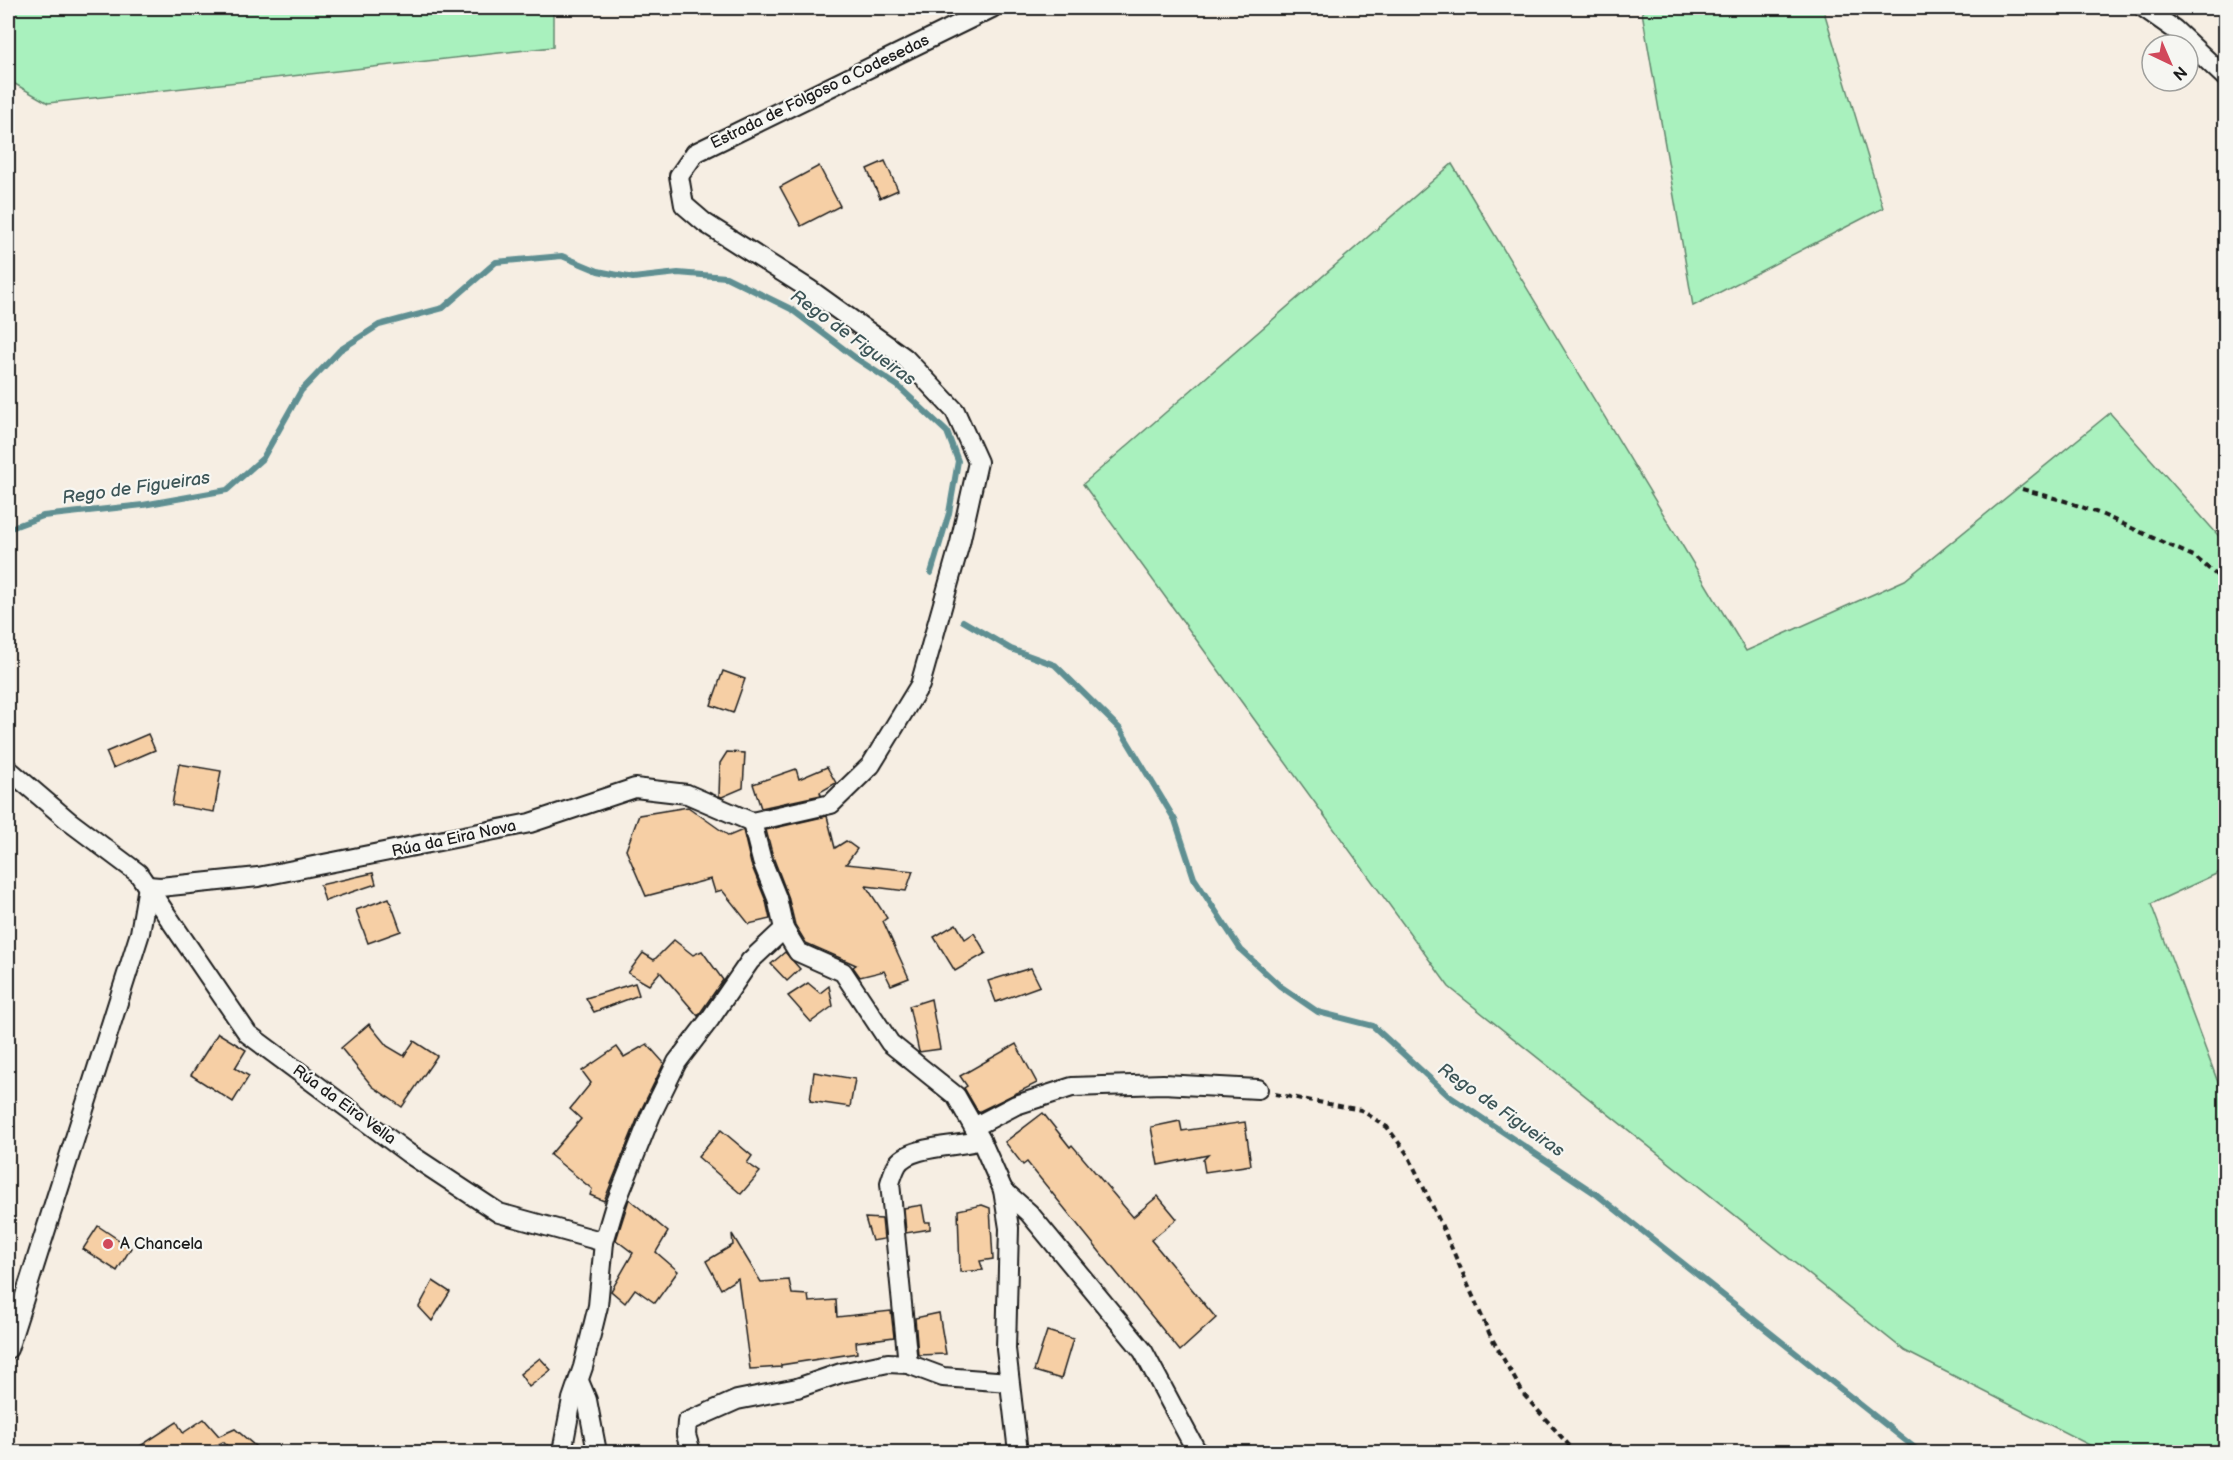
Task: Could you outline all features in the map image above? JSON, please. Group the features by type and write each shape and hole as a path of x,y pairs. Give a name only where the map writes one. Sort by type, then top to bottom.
{"street":[{"name":"Estrada de Folgoso a Codesedas","path":"752,822 831,804 871,765 920,685 960,543 978,462 955,411 905,358 809,289 705,224 684,205 679,176 695,153 992,8"},
{"path":"2144,8 2174,29 2226,78"},
{"name":"Rúa da Eira Vella","path":"8,769 70,822 138,873 248,1034 408,1153 499,1214 604,1242"},
{"name":"Rúa da Eira Nova","path":"148,886 160,887 258,878 415,847 530,823 635,788 687,794 752,822"},
{"path":"752,822 762,861 777,898 784,929 798,952 843,972 890,1043 956,1096 978,1134 1003,1190 1009,1227 1006,1349 1018,1452"},
{"path":"8,1349 137,943 148,886"},
{"path":"562,1452 572,1399 579,1381 598,1306 604,1242 615,1205 651,1115 677,1062 750,961 784,929"},
{"path":"908,1364 890,1183 897,1163 916,1152 966,1145 1016,1105 1071,1087 1163,1084 1258,1089"},
{"path":"1003,1190 1029,1214 1143,1351 1197,1452"},
{"path":"691,1452 686,1435 687,1422 700,1415 737,1400 797,1388 841,1373 888,1363 908,1364 943,1377 1009,1382"},
{"path":"579,1381 587,1400 597,1452"}],"path":[{"path":"2022,489 2101,514 2195,557 2226,583"},
{"path":"1258,1089 1287,1097 1361,1110 1387,1127 1408,1155 1490,1335 1524,1395 1575,1452"}],"green space":[{"path":"8,8 553,8 553,47 48,103 8,80"},
{"path":"1648,8 1823,8 1883,208 1693,306 1642,12"},
{"path":"1452,164 1746,651 1905,580 2110,413 2225,543 2225,870 2151,904 2225,1101 2225,1452 2103,1452 1905,1351 1449,987 1083,484"}],"building":[{"path":"885,161 898,190 880,198 867,169"},
{"path":"819,166 840,206 801,226 780,187"},
{"path":"723,671 745,679 733,713 711,705"},
{"path":"148,734 155,750 113,768 106,752"},
{"path":"727,752 745,753 743,788 722,797 719,796 720,763"},
{"path":"179,764 221,771 214,812 172,805"},
{"path":"827,767 836,783 820,792 821,795 761,808 753,784 796,769 799,779"},
{"path":"688,807 729,836 743,830 751,864 766,901 770,919 749,924 722,890 715,892 711,879 646,896 626,850 639,815"},
{"path":"827,816 835,848 846,841 857,849 846,864 913,871 906,891 866,886 887,918 883,921 909,978 891,985 884,971 860,977 853,967 856,965 806,943 795,925 766,830"},
{"path":"373,873 376,884 325,901 320,885"},
{"path":"389,898 401,931 368,943 356,910"},
{"path":"956,924 965,939 974,933 986,953 955,971 934,937"},
{"path":"674,940 693,955 702,951 723,980 698,1016 660,972 649,985 628,973 643,953 654,960"},
{"path":"785,952 800,969 787,981 771,964"},
{"path":"1031,968 1040,986 996,1002 988,981"},
{"path":"635,983 639,995 594,1012 586,998"},
{"path":"808,983 820,993 829,986 833,1006 811,1022 788,996"},
{"path":"931,999 940,1049 919,1052 909,1006"},
{"path":"369,1024 387,1046 404,1056 414,1041 437,1056 402,1107 372,1086 341,1048"},
{"path":"218,1033 246,1050 235,1068 249,1076 233,1102 191,1075"},
{"path":"647,1044 664,1063 641,1110 604,1201 590,1195 592,1189 550,1155 581,1119 570,1109 591,1083 582,1071 617,1047 624,1057"},
{"path":"1016,1044 1037,1083 978,1112 960,1076"},
{"path":"814,1072 855,1079 850,1107 810,1101"},
{"path":"1043,1113 1070,1147 1072,1145 1133,1217 1158,1196 1177,1219 1151,1240 1216,1318 1180,1351 1027,1162 1023,1165 1005,1142"},
{"path":"1180,1121 1182,1131 1245,1122 1251,1165 1205,1172 1203,1160 1208,1155 1158,1165 1151,1127"},
{"path":"721,1130 752,1156 747,1163 760,1172 741,1194 698,1157"},
{"path":"629,1199 668,1232 656,1252 678,1271 655,1303 635,1289 625,1303 611,1291 633,1253 616,1240"},
{"path":"922,1205 925,1222 930,1222 930,1229 906,1233 904,1208"},
{"path":"982,1205 990,1208 993,1259 980,1261 983,1270 960,1272 958,1210"},
{"path":"865,1218 882,1219 884,1239 872,1241"},
{"path":"98,1226 131,1248 117,1271 83,1249"},
{"path":"732,1234 761,1282 789,1280 792,1294 808,1295 809,1302 836,1300 837,1317 891,1311 894,1337 856,1342 857,1353 781,1365 781,1367 750,1369 738,1278 721,1289 706,1261 733,1245"},
{"path":"433,1281 450,1292 432,1321 419,1307"},
{"path":"939,1313 946,1354 918,1355 915,1318"},
{"path":"1047,1331 1073,1339 1061,1379 1034,1371"},
{"path":"540,1358 551,1370 529,1387 520,1374"},
{"path":"204,1419 219,1436 235,1429 262,1452 234,1452 223,1442 204,1452 131,1452 177,1422 183,1433"}],"waterway":[{"name":"Rego de Figueiras","path":"8,529 43,516 143,505 227,490 263,458 301,391 340,350 379,325 443,308 496,262 562,256 598,271 633,278 678,273 726,277 791,309 857,359 898,386 947,432 958,461 949,513 931,573"},
{"name":"Rego de Figueiras","path":"963,621 1011,649 1055,665 1120,729 1175,820 1194,878 1241,950 1280,986 1318,1012 1373,1026 1449,1096 1596,1194 1920,1452"}],"place":[{"name":"A Chancela","path":"108,1244"}]}
